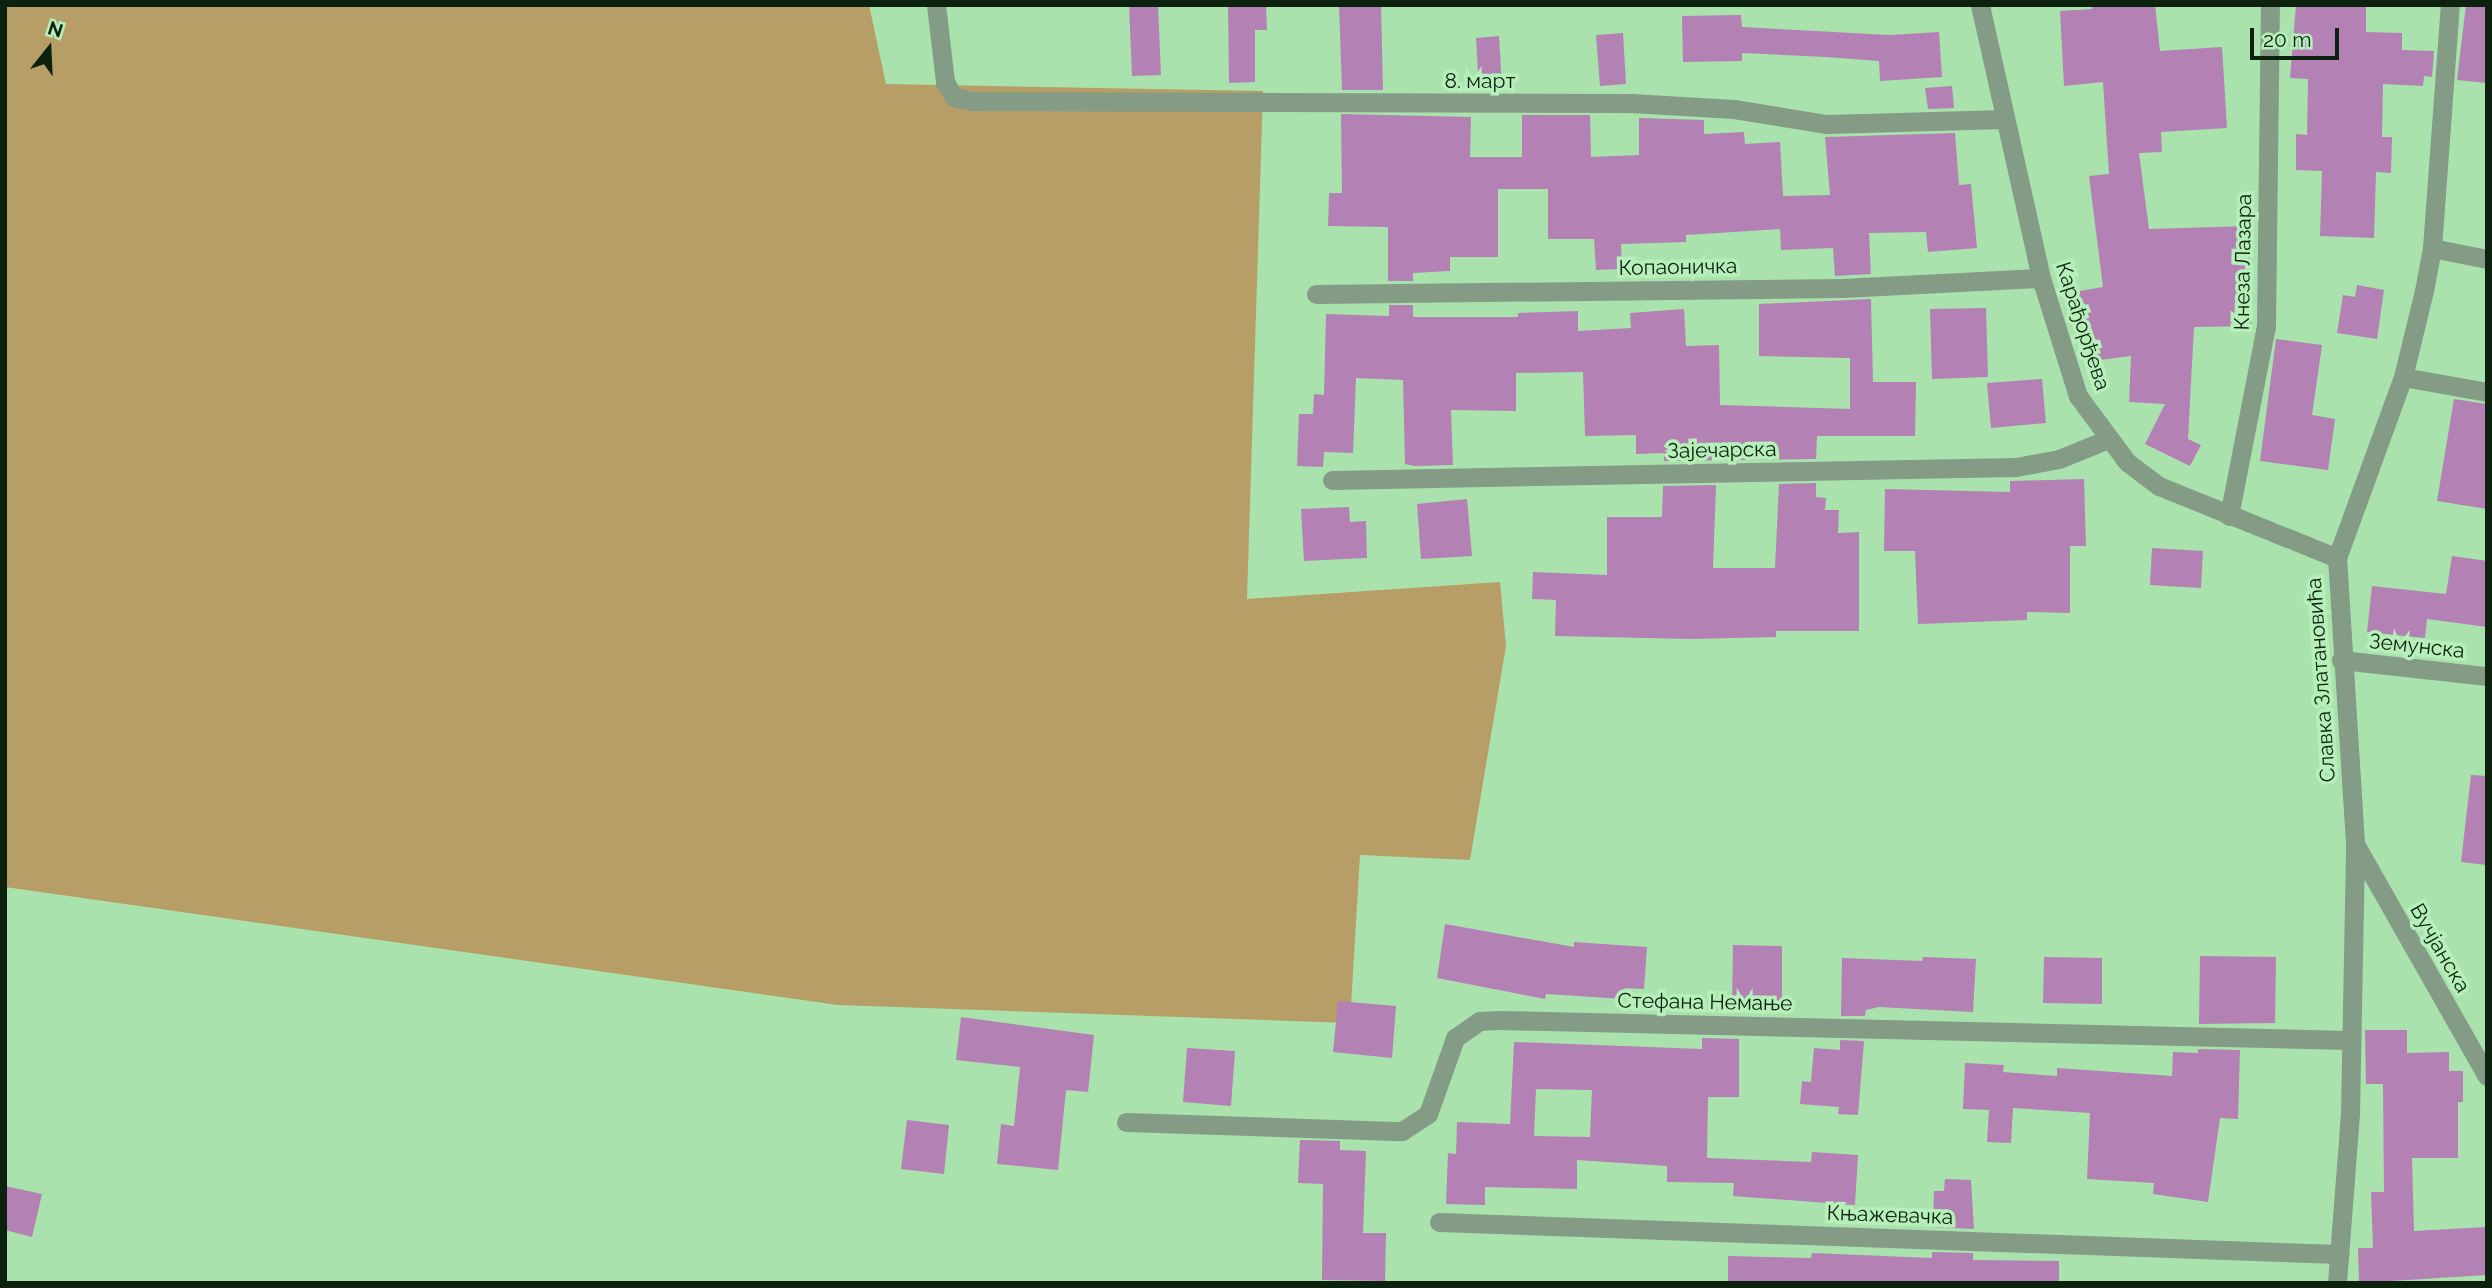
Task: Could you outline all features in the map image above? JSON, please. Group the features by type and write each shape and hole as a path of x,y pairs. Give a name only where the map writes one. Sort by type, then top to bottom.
{"street":[{"name":"8. март","path":"936,5 945,82 954,97 972,101 1631,103 1734,109 1827,124 2005,119"},
{"name":"Карађорђева","path":"1980,5 2041,278 2078,396 2127,462 2160,486 2337,558"},
{"name":"Кнеза Лазара","path":"2229,516 2266,326 2270,5"},
{"name":"Славка Златановића","path":"2337,1283 2350,1113 2355,843 2341,660 2337,558 2403,377 2432,248 2450,5"},
{"path":"2432,248 2487,259"},
{"name":"Копаоничка","path":"1316,294 1842,288 2041,278"},
{"path":"2403,377 2487,392"},
{"name":"Зајечарска","path":"1332,480 2016,467 2059,460 2108,439"},
{"name":"Земунска","path":"2341,660 2487,676"},
{"name":"Вучјанска","path":"2355,843 2487,1076"},
{"name":"Стефана Немање","path":"1126,1122 1402,1131 1429,1114 1455,1038 1479,1021 2350,1040"},
{"name":"Књажевачка","path":"1439,1222 2339,1254"}],"shaded area":[{"path":"5,5 869,5 886,84 1263,91 1247,599 1500,582 1506,646 1470,860 1360,855 1350,1023 838,1005 5,887"}],"building":[{"path":"1129,5 1158,5 1161,75 1132,76"},
{"path":"1228,5 1266,5 1267,30 1255,30 1255,82 1229,83"},
{"path":"1339,5 1381,5 1383,90 1342,90"},
{"path":"2092,5 2155,5 2160,51 2222,47 2227,128 2161,132 2162,152 2139,153 2149,229 2249,226 2252,326 2194,327 2188,439 2201,445 2190,466 2145,444 2165,404 2129,402 2131,356 2092,361 2087,322 2080,324 2074,292 2103,287 2089,176 2109,174 2103,82 2064,86 2060,11 2092,9"},
{"path":"2296,5 2366,5 2366,32 2402,33 2402,50 2434,51 2432,77 2424,76 2423,86 2383,84 2382,137 2392,137 2391,173 2376,172 2374,238 2320,236 2322,171 2296,170 2296,134 2307,135 2308,79 2290,78"},
{"path":"2466,5 2487,5 2487,83 2457,80"},
{"path":"1741,15 1742,27 1889,35 1939,32 1942,77 1880,81 1879,61 1826,57 1742,53 1742,61 1683,62 1682,16"},
{"path":"1623,33 1626,84 1600,86 1596,35"},
{"path":"1499,36 1502,87 1479,88 1476,38"},
{"path":"1952,86 1954,108 1928,109 1925,88"},
{"path":"1341,114 1471,117 1470,157 1522,157 1522,115 1590,115 1591,157 1639,155 1639,118 1704,120 1704,134 1744,132 1745,144 1780,142 1783,196 1830,195 1825,137 1955,133 1959,185 1971,184 1977,248 1928,252 1926,232 1869,233 1871,274 1835,276 1833,248 1781,250 1780,229 1686,235 1686,242 1621,244 1622,269 1596,270 1594,239 1548,239 1548,189 1498,189 1498,257 1450,257 1450,271 1413,273 1413,281 1388,281 1388,227 1328,226 1329,193 1342,193"},
{"path":"2357,285 2384,290 2377,339 2337,333 2343,295 2355,297"},
{"path":"1871,299 1873,382 1916,382 1915,436 1817,436 1816,459 1664,461 1664,453 1636,454 1636,435 1585,436 1583,372 1516,373 1516,411 1451,410 1453,465 1414,466 1405,464 1403,380 1356,378 1353,453 1324,452 1323,467 1297,466 1299,414 1313,414 1314,394 1324,395 1326,314 1389,316 1389,305 1413,305 1413,317 1518,317 1518,313 1578,311 1578,331 1631,328 1630,313 1684,309 1686,346 1719,345 1720,405 1850,409 1850,358 1759,356 1759,304"},
{"path":"1986,308 1988,377 1932,379 1930,309"},
{"path":"2276,339 2322,345 2312,415 2335,419 2328,470 2260,461"},
{"path":"2042,379 2046,423 1991,428 1987,383"},
{"path":"2454,399 2487,404 2487,509 2437,501"},
{"path":"2084,479 2086,546 2070,546 2070,613 2027,612 2027,620 1918,624 1915,551 1884,551 1885,489 2010,492 2010,481"},
{"path":"1816,483 1816,497 1826,498 1825,510 1839,510 1838,533 1859,532 1859,631 1776,631 1776,637 1692,639 1555,636 1556,600 1532,599 1533,572 1607,575 1607,517 1662,517 1663,486 1716,485 1713,568 1775,568 1779,484"},
{"path":"1467,499 1472,556 1421,559 1417,504"},
{"path":"1349,507 1350,522 1366,521 1367,558 1304,561 1301,509"},
{"path":"2152,548 2203,551 2201,588 2150,585"},
{"path":"2452,556 2487,561 2487,627 2427,619 2425,638 2367,632 2372,586 2446,594"},
{"path":"2471,775 2487,776 2487,865 2461,862"},
{"path":"1445,924 1574,947 1574,942 1647,947 1644,989 1625,988 1624,999 1546,994 1545,999 1437,978"},
{"path":"1733,945 1782,946 1782,1008 1732,1007"},
{"path":"2200,956 2276,957 2275,1023 2199,1024"},
{"path":"1923,957 1976,959 1973,1012 1879,1007 1866,1010 1865,1016 1841,1016 1842,958 1922,961"},
{"path":"2044,957 2102,958 2102,1004 2043,1003"},
{"path":"1338,1001 1396,1006 1392,1058 1333,1052"},
{"path":"961,1017 1094,1035 1088,1092 1066,1090 1058,1170 997,1164 1001,1124 1014,1126 1020,1067 956,1060"},
{"path":"2365,1030 2407,1030 2407,1053 2449,1052 2449,1071 2463,1071 2463,1102 2458,1102 2458,1158 2412,1158 2414,1231 2487,1227 2487,1275 2359,1283 2358,1248 2373,1248 2371,1192 2384,1192 2383,1084 2366,1084"},
{"path":"1702,1038 1739,1039 1739,1097 1708,1097 1707,1158 1811,1162 1812,1152 1858,1155 1855,1205 1733,1196 1734,1183 1667,1182 1667,1166 1577,1160 1577,1189 1485,1187 1485,1205 1446,1204 1448,1153 1456,1154 1457,1122 1510,1124 1514,1042 1702,1049","holes":["1536,1089 1592,1090 1590,1137 1534,1136"]},
{"path":"1840,1040 1864,1041 1858,1115 1838,1114 1839,1107 1800,1104 1802,1081 1811,1082 1814,1048 1840,1050"},
{"path":"1187,1048 1235,1051 1231,1106 1183,1102"},
{"path":"2198,1049 2240,1050 2238,1119 2220,1118 2208,1202 2153,1194 2154,1183 2087,1179 2090,1113 2013,1108 2011,1143 1987,1142 1989,1110 1963,1109 1965,1063 2004,1065 2003,1072 2057,1076 2057,1068 2172,1076 2173,1052 2198,1053"},
{"path":"907,1120 949,1125 944,1174 901,1169"},
{"path":"1300,1140 1340,1141 1340,1150 1366,1151 1363,1233 1386,1233 1385,1281 1322,1280 1323,1184 1298,1183"},
{"path":"1945,1179 1971,1180 1974,1229 1933,1227 1934,1191 1944,1191"},
{"path":"5,1186 42,1194 32,1237 5,1230"},
{"path":"1932,1252 1973,1253 1973,1260 2059,1261 2059,1283 1728,1283 1728,1256 1811,1258 1812,1253 1932,1258"}]}
